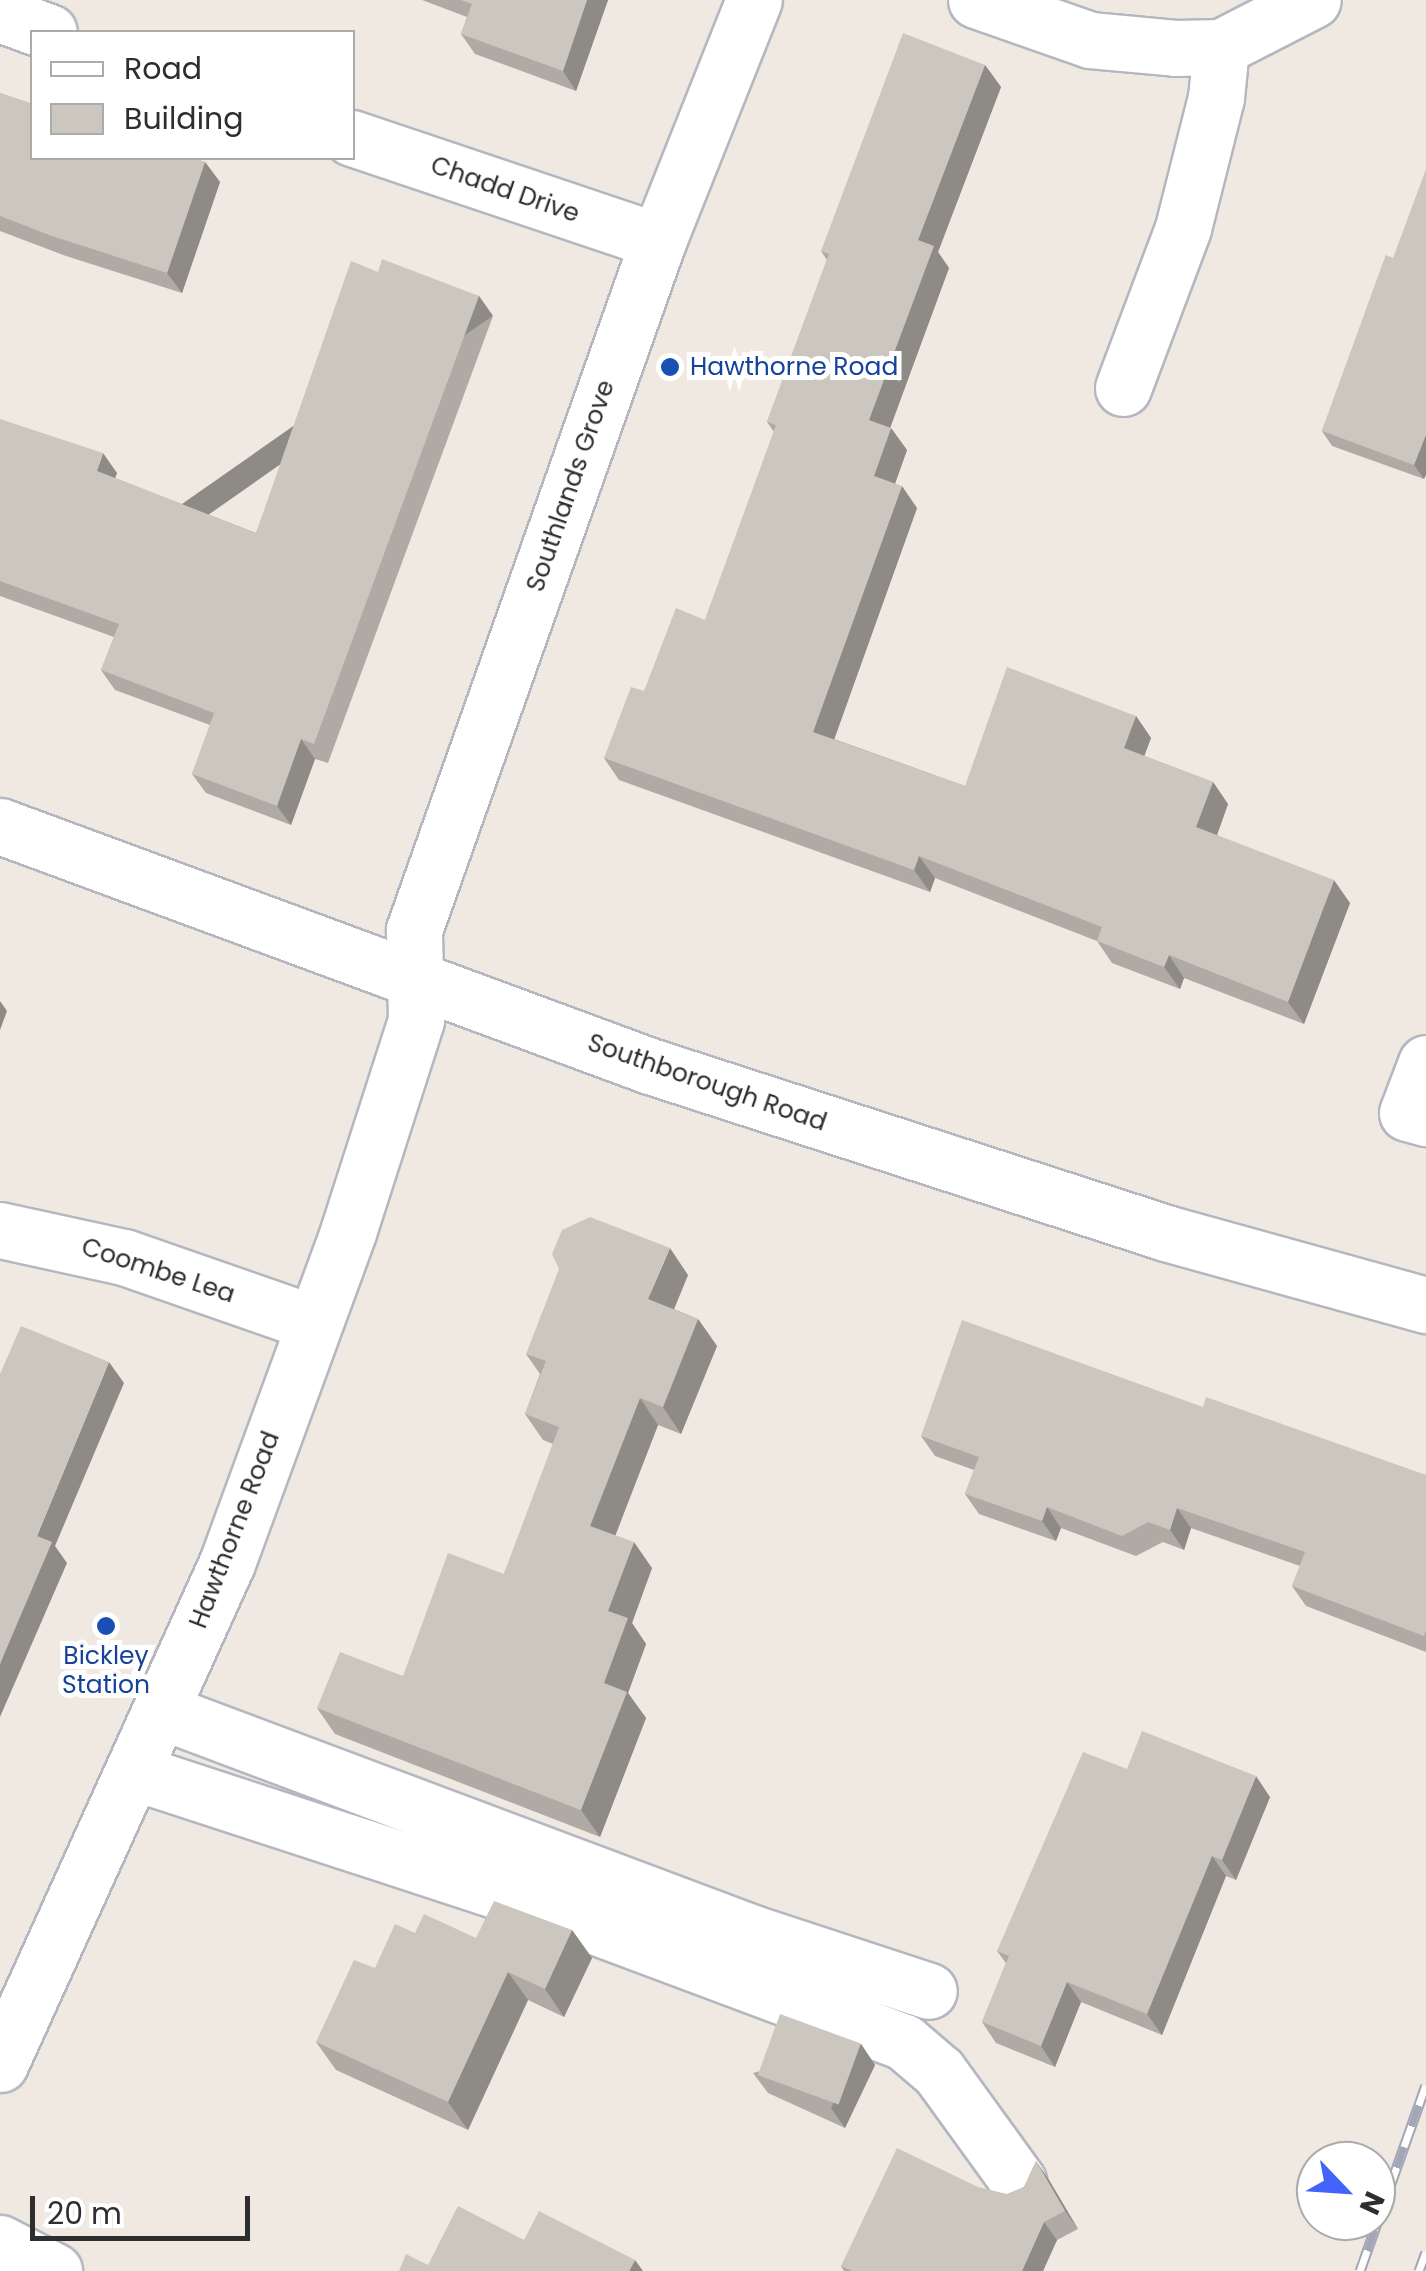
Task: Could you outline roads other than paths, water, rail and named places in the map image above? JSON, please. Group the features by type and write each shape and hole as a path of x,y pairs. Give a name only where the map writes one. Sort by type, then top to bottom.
{"street":[{"name":"Southlands Grove","path":"413,979 414,930 658,241 754,0"},
{"path":"976,0 1090,40 1221,47 1313,0"},
{"path":"0,14 44,30"},
{"path":"1123,388 1183,228 1216,98 1221,47"},
{"name":"Chadd Drive","path":"355,139 658,241"},
{"name":"Southborough Road","path":"0,826 650,1066 1092,1209 1426,1305"},
{"name":"Hawthorne Road","path":"0,2064 227,1563 314,1323 416,1020 413,979"},
{"path":"1426,1062 1406,1113 1426,1118"},
{"name":"Coombe Lea","path":"0,1230 124,1257 314,1323"},
{"path":"161,1710 753,1934 930,1991"},
{"path":"134,1772 519,1898 904,2042 939,2072 1018,2181"},
{"path":"0,2243 54,2271"}],"railway":[{"path":"1360,2271 1426,2085"},
{"path":"1419,2271 1426,2252"}],"place":[{"name":"Hawthorne Road","path":"670,367"},
{"name":"Bickley Station","path":"106,1626"}]}
